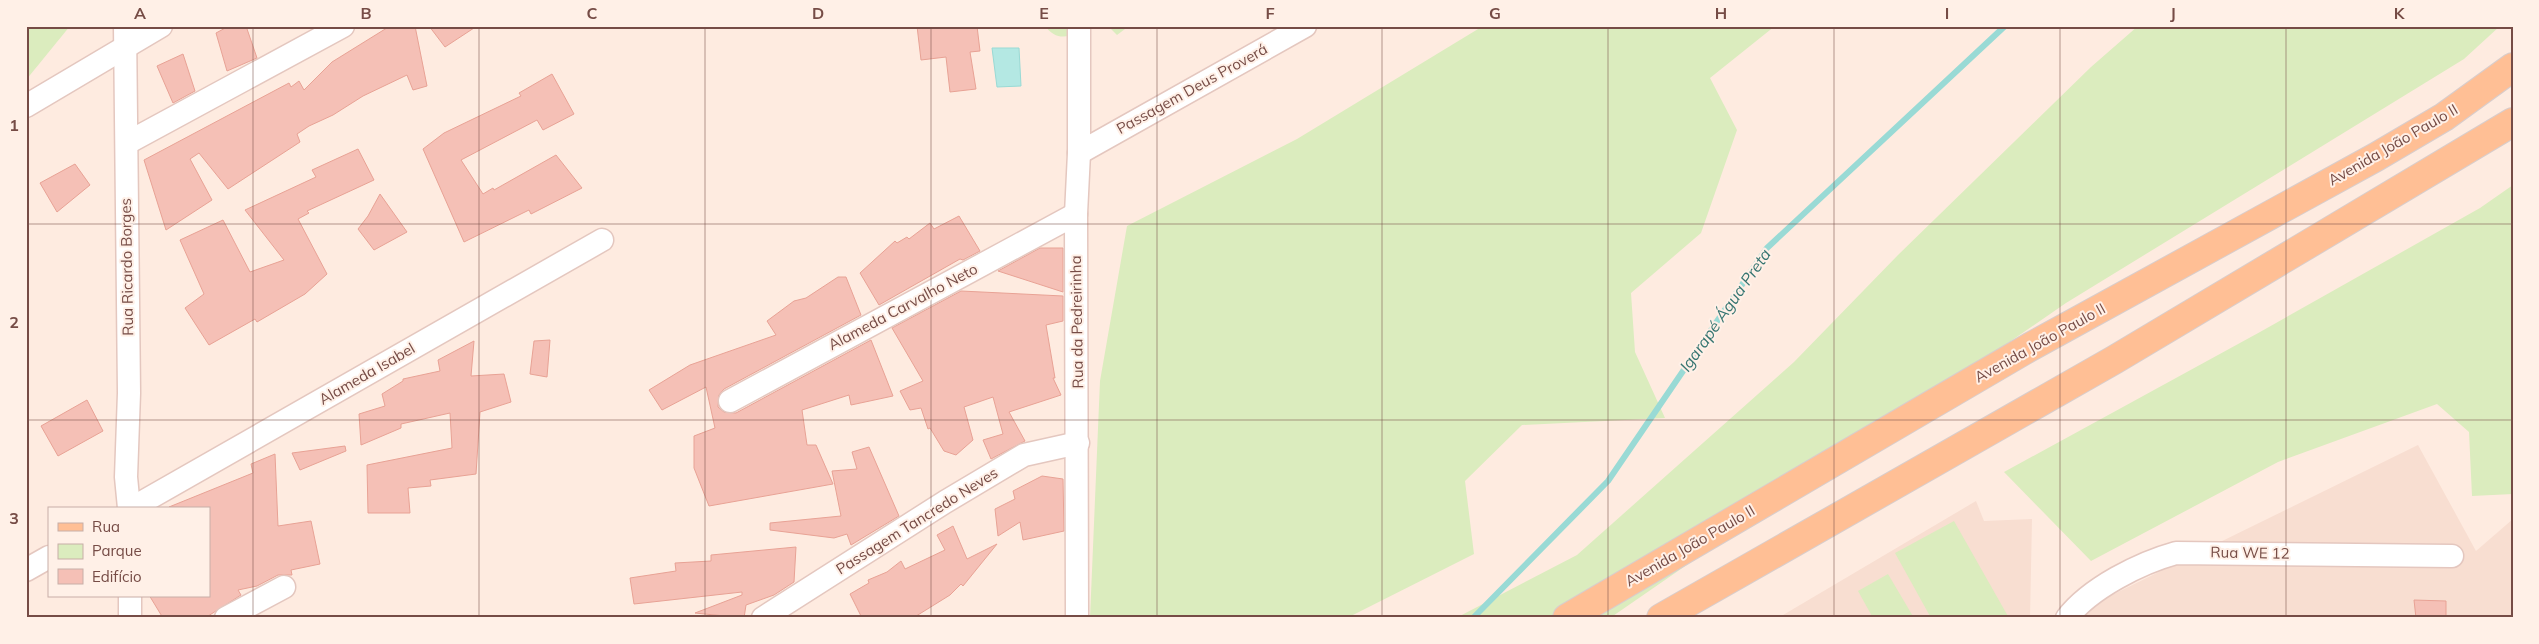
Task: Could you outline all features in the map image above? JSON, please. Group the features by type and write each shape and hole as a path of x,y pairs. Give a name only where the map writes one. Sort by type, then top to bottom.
{"main road":[{"name":"Avenida João Paulo II","path":"1567,618 2030,347 2444,118 2513,67"},
{"path":"1661,618 2114,360 2513,122"}],"street":[{"path":"26,106 126,36 161,26"},
{"path":"127,143 343,26"},
{"name":"Rua da Pedreirinha","path":"1077,618 1076,214 1079,153 1079,26"},
{"name":"Passagem Deus Proverá","path":"1079,153 1305,26"},
{"name":"Rua Ricardo Borges","path":"126,36 128,393 126,477 130,507"},
{"name":"Alameda Carvalho Neto","path":"730,401 1076,214"},
{"name":"Alameda Isabel","path":"132,507 602,240"},
{"name":"Passagem Tancredo Neves","path":"763,618 945,502 1024,455 1078,443"},
{"name":"Rua WE 12","path":"2067,618 2078,605 2137,567 2176,553 2452,556"},
{"path":"26,570 48,558"},
{"path":"226,618 284,587"},
{"path":"130,596 130,618"}],"shaded area":[{"path":"2418,445 2476,551 2513,519 2513,618 2065,618"},
{"path":"1976,501 1984,521 2032,519 2030,618 1778,618"}],"green space":[{"path":"26,26 70,26 26,80"},
{"path":"1045,26 1076,26 1077,33 1064,37 1052,33"},
{"path":"1108,26 1129,26 1117,35"},
{"path":"1483,26 1775,26 1710,78 1737,130 1701,233 1631,293 1635,352 1665,418 1522,425 1465,481 1474,554 1347,618 1090,618 1100,381 1127,226 1297,139"},
{"path":"2138,26 2500,26 2464,59 2066,303 1610,618 1456,618 1577,555 1794,362 1898,255 2091,67"},
{"path":"2513,185 2513,494 2472,496 2469,432 2437,404 2278,462 2091,561 2004,472 2260,332 2480,208"},
{"path":"1954,521 2009,618 1931,618 1895,553"},
{"path":"1888,574 1914,618 1873,618 1858,591"}],"water":[{"path":"992,48 1019,48 1021,86 997,87"}],"building":[{"path":"229,26 246,26 257,58 227,71 216,33"},
{"path":"390,26 415,26 427,86 413,90 407,75 363,96 297,134 300,142 228,189 199,153 190,159 212,200 166,230 144,160 289,83 291,87 299,81 304,90 332,62"},
{"path":"429,26 477,26 445,47"},
{"path":"917,26 977,26 980,51 970,52 976,89 950,92 946,57 921,60"},
{"path":"183,54 195,91 173,103 157,66"},
{"path":"552,74 574,114 543,130 537,120 461,160 483,194 493,188 494,190 556,155 582,188 531,214 529,210 464,242 423,149 444,133 521,96 519,93"},
{"path":"358,149 374,180 307,211 309,213 298,219 327,274 305,294 257,322 255,319 209,345 185,308 204,294 180,240 223,220 250,272 284,260 245,210 316,177 312,170"},
{"path":"75,164 90,185 57,212 40,183"},
{"path":"380,194 407,232 374,250 358,229 368,216"},
{"path":"959,216 980,251 963,260 960,259 879,305 860,273 895,241 897,243 907,237 909,239 930,223 934,229"},
{"path":"1040,248 1063,248 1063,292 998,271"},
{"path":"838,277 846,277 861,315 724,389 719,395 718,407 724,412 736,413 871,340 893,396 851,405 849,395 802,410 807,445 816,445 833,484 709,506 694,468 694,436 715,428 706,387 662,410 649,390 690,365 776,335 767,321 794,301 806,298"},
{"path":"961,291 1063,296 1063,321 1046,325 1055,378 1053,378 1061,395 1009,412 1025,441 991,459 983,440 1003,434 993,397 964,407 973,440 956,455 944,451 930,428 928,429 921,408 910,410 900,391 923,381 892,328"},
{"path":"550,340 547,377 530,374 534,341"},
{"path":"474,341 471,376 504,374 511,402 480,412 476,474 430,480 431,486 408,488 410,513 368,513 367,465 452,448 450,413 401,424 401,428 361,445 359,414 385,406 382,394 403,381 403,379 440,371 438,360"},
{"path":"87,400 103,431 58,456 41,426"},
{"path":"345,446 346,451 300,470 292,453"},
{"path":"869,447 899,516 851,545 847,534 834,538 770,530 770,523 841,516 832,471 857,469 852,452"},
{"path":"275,454 278,526 311,521 320,564 291,570 292,575 278,575 257,586 238,590 241,595 205,618 163,618 150,596 210,596 210,507 169,507 253,473 251,464"},
{"path":"1042,476 1063,479 1064,531 1023,540 1020,522 998,536 995,509 1015,499 1013,491"},
{"path":"953,526 967,559 997,544 963,586 961,584 950,595 913,618 862,618 850,594 869,583 868,580 887,572 901,561 905,569 945,550 937,535"},
{"path":"796,547 794,582 774,595 746,605 744,618 695,613 742,595 742,592 634,604 630,578 676,571 675,563 711,561 711,555"},
{"path":"2414,600 2446,601 2446,618 2416,618"}],"waterway":[{"name":"Igarapé Água Preta","path":"1473,618 1608,481 1767,248 2005,26"}]}
